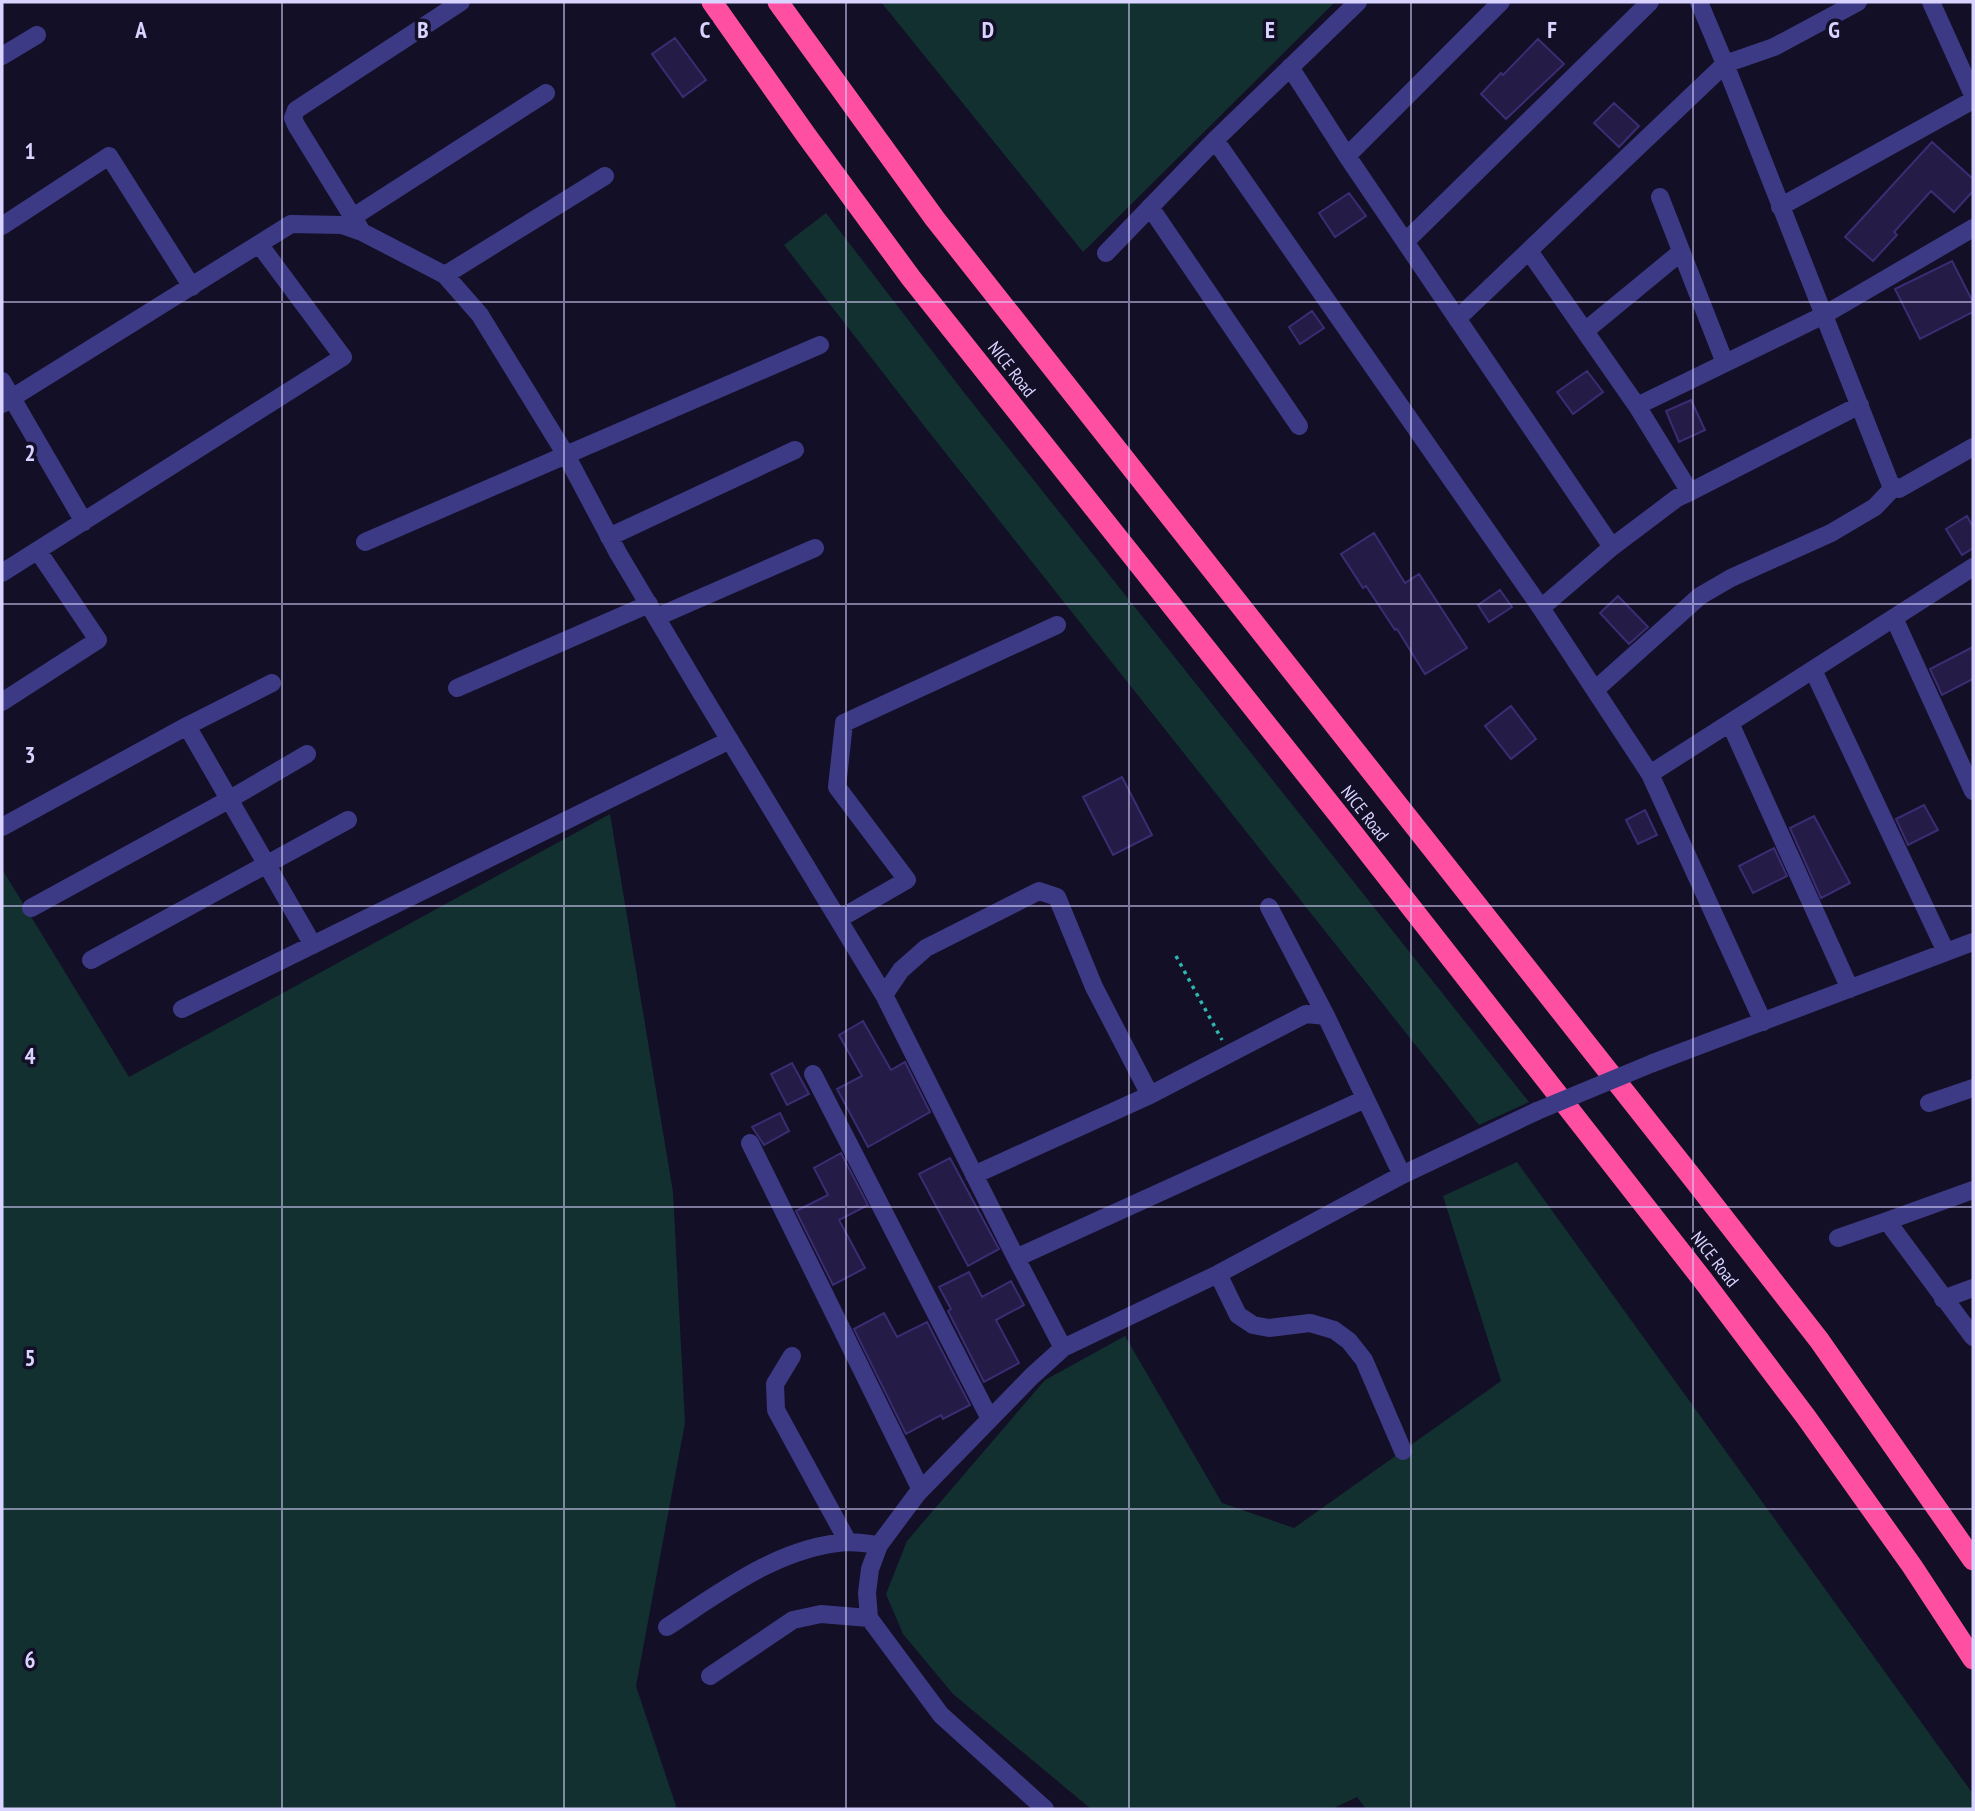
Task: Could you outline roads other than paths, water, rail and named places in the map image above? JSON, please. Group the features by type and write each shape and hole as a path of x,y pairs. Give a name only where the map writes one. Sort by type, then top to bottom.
{"highway":[{"name":"NICE Road","path":"712,2 911,278 1341,818 1710,1290 1806,1417 1912,1566 1973,1659"},
{"name":"NICE Road","path":"778,2 935,219 1819,1340 1973,1560"}],"street":[{"path":"461,2 296,110 293,118 296,125 357,225 445,275 480,315 566,455 609,537 884,995 1063,1348"},
{"path":"1105,253 1214,140 1358,2"},
{"path":"1347,156 1501,2"},
{"path":"1405,242 1650,2"},
{"path":"1699,2 1890,483 1899,489 1973,447"},
{"path":"1457,318 1725,64 1774,47 1858,2"},
{"path":"1780,207 1973,97 1931,2"},
{"path":"2,56 37,35"},
{"path":"1290,67 1347,156 1612,547"},
{"path":"7,401 291,224 357,225 545,93"},
{"path":"1214,140 1541,608 1650,774 1763,1022"},
{"path":"2,226 109,156 192,287"},
{"path":"445,275 605,176"},
{"path":"1660,197 1725,363"},
{"path":"1150,207 1299,426"},
{"path":"1637,405 1824,315 1973,228"},
{"path":"2,573 343,358 260,244"},
{"path":"1529,251 1637,405 1690,492"},
{"path":"1585,331 1681,252"},
{"path":"365,542 820,345"},
{"path":"2,381 7,401 84,522"},
{"path":"1541,608 1612,547 1677,498 1860,405"},
{"path":"609,537 796,450"},
{"path":"1595,690 1700,596 1731,578 1831,533 1875,507 1894,487"},
{"path":"457,688 815,548"},
{"path":"2,702 98,640 38,551"},
{"path":"1650,774 1973,567"},
{"path":"1894,618 1973,791"},
{"path":"839,919 907,880 837,787 844,723 1057,625"},
{"path":"1813,670 1947,953"},
{"path":"2,827 272,683"},
{"path":"1730,723 1850,989"},
{"path":"187,726 313,945"},
{"path":"182,1009 730,740"},
{"path":"31,908 307,754"},
{"path":"91,960 348,820"},
{"path":"884,995 901,970 926,948 1039,891 1057,897 1094,987 1150,1095"},
{"path":"1269,907 1326,1016 1402,1175"},
{"path":"1045,1809 941,1715 869,1618 867,1593 870,1569 879,1545 921,1490 1032,1376 1063,1348 1218,1274 1402,1175 1537,1111 1653,1063 1973,942"},
{"path":"974,1175 1150,1095 1306,1014 1326,1016"},
{"path":"813,1074 990,1419"},
{"path":"1930,1103 1973,1088"},
{"path":"1016,1258 1365,1099"},
{"path":"750,1143 921,1490"},
{"path":"1838,1238 1973,1190"},
{"path":"1887,1221 1973,1337"},
{"path":"1218,1274 1238,1315 1253,1325 1269,1328 1310,1324 1334,1330 1349,1341 1364,1360 1402,1451"},
{"path":"1943,1299 1973,1288"},
{"path":"792,1356 775,1384 776,1410 848,1542"},
{"path":"667,1626 755,1570 808,1549 848,1542 879,1545"},
{"path":"710,1676 793,1620 821,1614 869,1618"}]}
